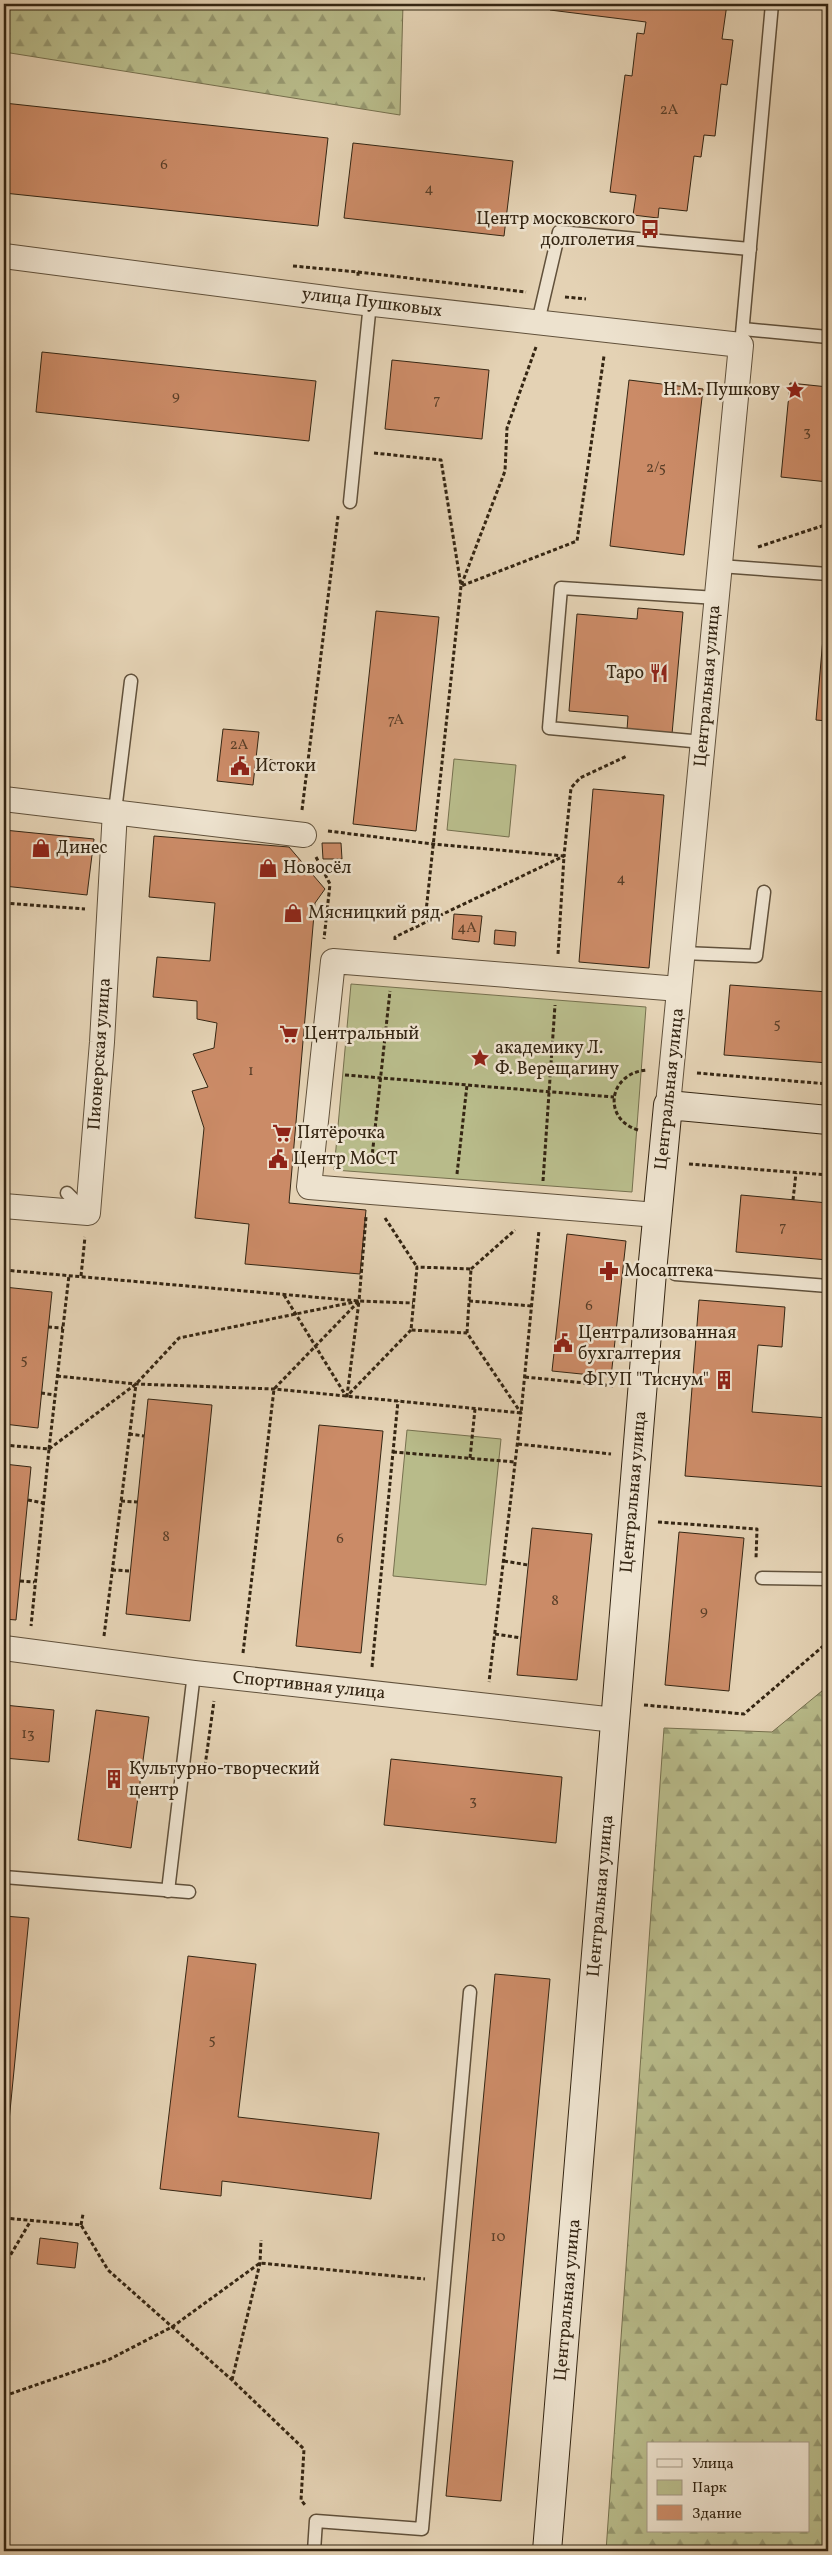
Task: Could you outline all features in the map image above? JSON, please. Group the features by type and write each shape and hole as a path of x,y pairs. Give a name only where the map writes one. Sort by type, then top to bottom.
{"main road":[{"path":"668,1105 828,1120"},
{"name":"Центральная улица","path":"547,2551 657,1215 668,1105"}],"street":[{"name":"улица Пушковых","path":"4,256 363,303 538,332 742,337"},
{"name":"Центральная улица","path":"668,1105 742,337"},
{"path":"4,799 302,831"},
{"name":"Пионерская улица","path":"88,1213 102,1042 115,811"},
{"path":"657,1215 454,1198 369,1183 309,1188 333,960 679,989"},
{"path":"4,1206 88,1213"},
{"name":"Спортивная улица","path":"4,1648 194,1673 615,1720"}],"lane":[{"path":"772,4 742,337 828,337"},
{"path":"538,332 560,232 750,249"},
{"path":"350,502 355,451 363,303"},
{"path":"720,566 828,574"},
{"path":"703,742 549,728 561,588 717,598"},
{"name":"Пионерская улица","path":"115,811 131,681"},
{"path":"683,953 756,956 764,892"},
{"path":"67,1193 88,1213"},
{"path":"675,1274 828,1286"},
{"path":"762,1578 828,1579"},
{"path":"168,1891 194,1673"},
{"path":"4,1877 189,1892"},
{"path":"314,2551 316,2521 422,2529 470,1992"}],"path":[{"path":"289,265 533,293"},
{"path":"358,272 363,303"},
{"path":"562,297 591,300"},
{"path":"425,921 461,586 505,471 508,428 538,332"},
{"path":"461,586 577,542 605,350"},
{"path":"355,451 441,460 461,586"},
{"path":"323,945 330,884 302,831 339,509"},
{"path":"753,549 828,524"},
{"path":"489,1684 518,1444 542,1206 564,856 571,788 580,778 666,739"},
{"path":"256,758 308,766"},
{"path":"302,831 564,856"},
{"path":"347,1396 359,1301 369,1183 395,937 564,856"},
{"path":"4,903 110,911"},
{"path":"646,1132 626,1125 618,1115 614,1097 621,1082 628,1074 651,1070"},
{"path":"693,1072 828,1084"},
{"path":"322,1073 614,1097"},
{"path":"454,1198 466,1086"},
{"path":"685,1164 828,1175"},
{"path":"793,1200 796,1173"},
{"path":"347,1396 411,1330 417,1267 369,1183"},
{"path":"417,1267 471,1269 542,1206"},
{"path":"81,1276 88,1213"},
{"path":"471,1269 467,1333 521,1413"},
{"path":"4,1270 413,1304"},
{"path":"28,1651 34,1582 69,1275"},
{"path":"284,1294 347,1396"},
{"path":"4,1445 49,1449 136,1384 179,1338 359,1301"},
{"path":"204,1775 215,1697 243,1656 274,1389 359,1301"},
{"path":"469,1302 532,1306"},
{"path":"48,1327 63,1328"},
{"path":"411,1330 467,1333"},
{"path":"670,1338 696,1339"},
{"path":"57,1376 136,1384 274,1389 521,1413"},
{"path":"525,1377 619,1386"},
{"path":"103,1642 136,1384"},
{"path":"41,1393 55,1395"},
{"path":"371,1671 398,1401"},
{"path":"470,1458 475,1409"},
{"path":"130,1434 144,1436"},
{"path":"518,1444 637,1457"},
{"path":"393,1452 515,1462"},
{"path":"28,1500 44,1503"},
{"path":"121,1501 138,1502"},
{"path":"655,1522 757,1529 755,1554 762,1578"},
{"path":"504,1561 528,1565"},
{"path":"112,1570 130,1571"},
{"path":"20,1581 34,1582"},
{"path":"495,1634 521,1638"},
{"path":"642,1705 744,1714 828,1642"},
{"path":"84,2214 81,2225 108,2270 232,2380 304,2449 301,2500"},
{"path":"4,2218 81,2225"},
{"path":"4,2266 30,2221"},
{"path":"232,2380 260,2263 262,2240"},
{"path":"4,2396 108,2360 172,2327 260,2263 445,2281"}],"green space":[{"path":"4,4 403,4 400,115 4,52"},
{"path":"454,759 516,765 509,837 447,830"},
{"path":"351,984 646,1007 632,1192 334,1170"},
{"path":"407,1430 501,1439 486,1585 393,1576"},
{"path":"828,1686 828,1881 824,1898 828,1899 828,2551 606,2551 664,1728 772,1732"}],"building":[{"path":"551,4 727,4 722,39 733,40 727,85 721,84 715,136 704,135 701,157 694,156 687,211 659,208 658,218 633,215 636,195 610,192 625,75 632,76 637,33 644,34 646,22 550,10"},
{"path":"4,103 328,138 318,226 4,193"},
{"path":"353,143 513,161 504,236 344,218"},
{"path":"42,352 316,381 309,441 36,412"},
{"path":"392,360 489,370 482,439 385,429"},
{"path":"629,380 703,389 684,555 610,546"},
{"path":"790,383 828,387 828,482 781,477"},
{"path":"4,492 9,493 4,544"},
{"path":"638,608 683,612 672,734 627,730 628,716 569,711 577,614 637,619"},
{"path":"376,611 439,617 416,831 353,824"},
{"path":"824,626 828,626 828,721 816,720"},
{"path":"223,729 259,732 253,785 217,781"},
{"path":"593,789 664,795 649,968 579,962"},
{"path":"4,830 94,839 87,895 4,886"},
{"path":"154,836 289,847 325,889 315,903 289,1203 366,1210 360,1274 245,1264 249,1224 195,1218 204,1128 192,1091 208,1087 193,1054 214,1048 217,1023 197,1019 197,1001 153,997 157,957 210,961 215,903 149,897"},
{"path":"322,843 341,843 342,859 323,859"},
{"path":"454,914 482,916 479,942 452,939"},
{"path":"495,930 516,932 515,946 494,944"},
{"path":"730,985 828,992 828,1063 724,1055"},
{"path":"741,1195 828,1203 828,1260 736,1252"},
{"path":"567,1234 626,1241 611,1377 552,1371"},
{"path":"4,1287 52,1292 38,1428 4,1424"},
{"name":"ФГУП \"Тиснум\"","path":"699,1300 785,1307 782,1347 758,1345 752,1412 828,1418 828,1487 685,1476"},
{"path":"148,1399 212,1405 190,1621 126,1614"},
{"path":"319,1425 383,1431 361,1653 296,1646"},
{"path":"4,1464 31,1467 16,1620 4,1619"},
{"path":"532,1528 592,1534 577,1680 517,1675"},
{"path":"679,1532 744,1538 729,1691 665,1685"},
{"path":"4,1705 54,1710 49,1762 4,1758"},
{"name":"Культурно-творческий центр","path":"96,1710 149,1717 131,1848 78,1840"},
{"path":"391,1759 562,1777 556,1843 384,1825"},
{"path":"4,1916 29,1918 4,2172"},
{"path":"188,1956 256,1964 238,2117 379,2133 371,2199 222,2181 221,2196 160,2189"},
{"path":"495,1974 550,1979 501,2501 446,2496"},
{"path":"40,2238 78,2243 75,2268 37,2264"}],"place":[{"name":"Центр московского долголетия","path":"650,229"},
{"name":"Н.М. Пушкову","path":"795,390"},
{"name":"Таро","path":"659,673"},
{"name":"Истоки","path":"240,766"},
{"name":"Динес","path":"41,848"},
{"name":"Новосёл","path":"268,868"},
{"name":"Мясницкий ряд","path":"293,913"},
{"name":"Центральный","path":"289,1034"},
{"name":"академику Л. Ф. Верещагину","path":"480,1058"},
{"name":"Пятёрочка","path":"282,1133"},
{"name":"Центр МоСТ","path":"278,1159"},
{"name":"Мосаптека","path":"609,1271"},
{"name":"Централизованная бухгалтерия","path":"563,1343"},
{"name":"ФГУП \"Тиснум\"","path":"724,1380"},
{"name":"Культурно-творческий центр","path":"114,1779"}]}
